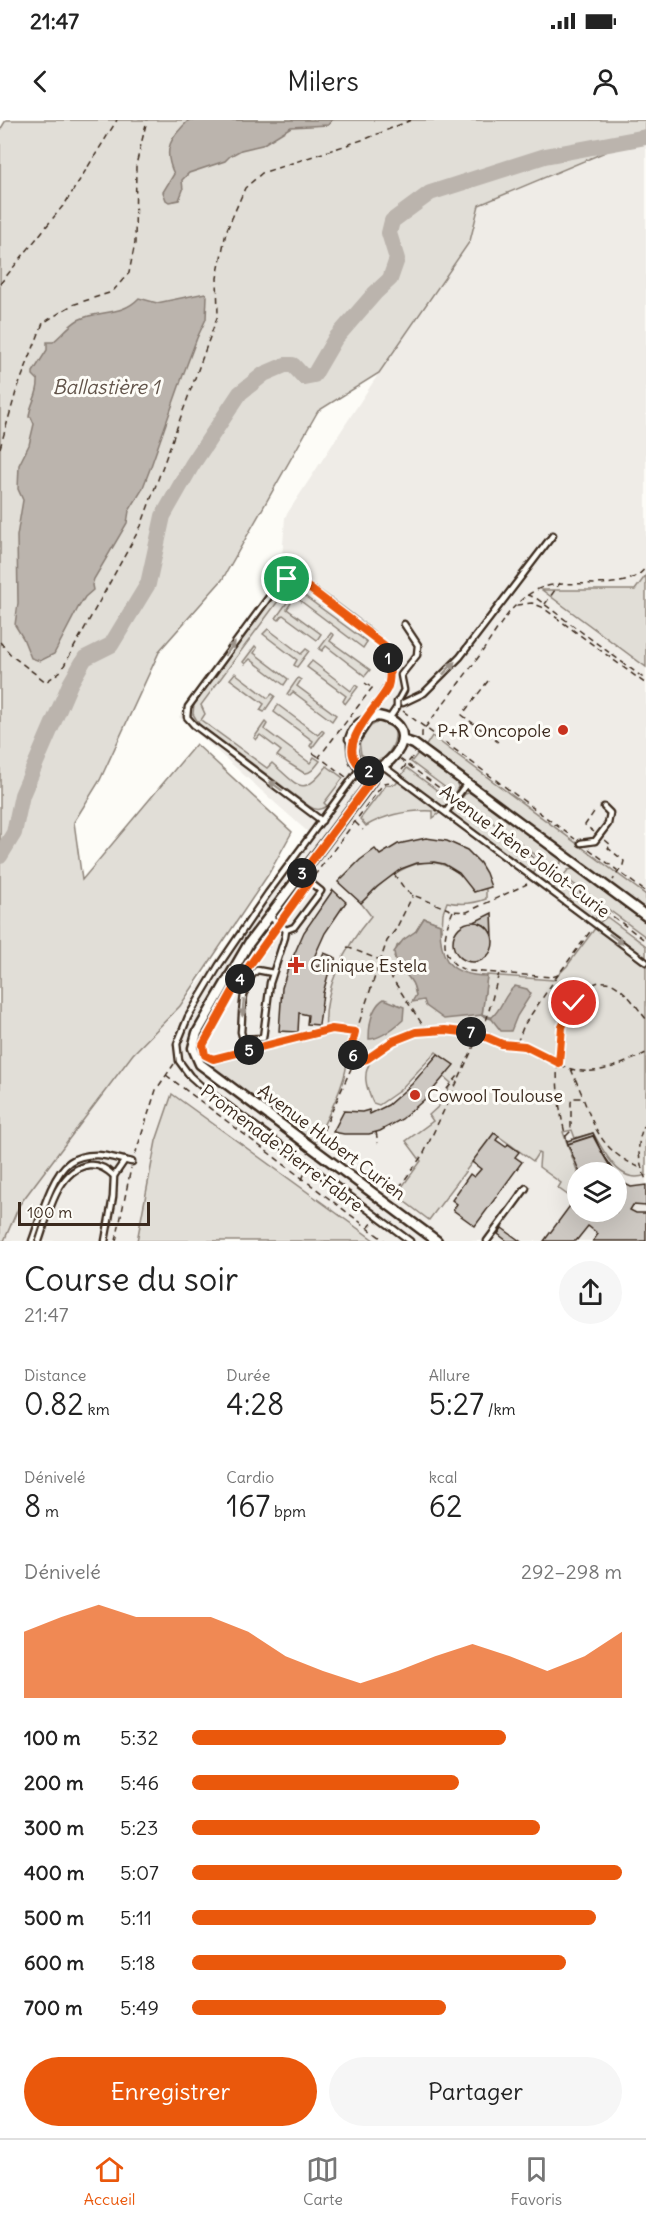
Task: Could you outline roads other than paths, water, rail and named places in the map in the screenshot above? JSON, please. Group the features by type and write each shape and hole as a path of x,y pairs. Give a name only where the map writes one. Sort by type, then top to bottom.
{"street":[{"path":"378,717 389,719 397,725 402,735 402,740 394,755 379,770 361,768 355,761 352,744 367,720 378,717"},
{"name":"Avenue Irène Joliot-Curie","path":"402,740 414,744 610,884 646,916"},
{"name":"Avenue Hubert Curien","path":"374,770 372,780 249,943 201,1026 193,1048 200,1064 437,1241"}],"lane":[{"path":"399,703 424,693 460,657 552,535"},
{"path":"322,821 194,725 187,717 188,707 277,586 285,579 291,578 309,588 385,646 388,686 367,720"},
{"path":"389,719 404,690 401,675 417,655 418,645 404,624"},
{"name":"Avenue Irène Joliot-Curie","path":"383,766 646,962"},
{"path":"361,768 268,893 219,965 188,1017 177,1044 179,1061 190,1076 410,1241"},
{"path":"446,812 467,783"},
{"path":"581,843 595,841 610,821 610,813 604,807"},
{"path":"286,930 294,927 321,891 301,875"},
{"path":"269,916 286,930"},
{"path":"273,973 256,970 245,986 241,1032 243,1039 263,1038 273,973 286,930"},
{"path":"32,1241 55,1181 69,1162 81,1157 98,1155 132,1162"},
{"path":"105,1241 113,1197 114,1176 125,1161"},
{"path":"39,1241 59,1190 73,1171 93,1165 108,1170 114,1176"},
{"path":"490,1240 526,1188"}],"water":[{"path":"189,120 332,120 328,125 291,127 262,145 241,150 225,161 189,173 182,180 183,190 179,200 169,202 163,192 174,174 170,165 170,144 177,132"},
{"name":"Ballastière 1","path":"205,293 207,296 206,319 183,375 142,490 129,511 127,523 94,579 93,590 78,608 54,654 40,661 31,658 15,625 18,603 17,536 23,500 18,489 19,465 29,445 34,424 29,417 38,385 33,372 47,350 47,342 53,342 78,320 125,308 139,298 157,303"},
{"path":"424,918 440,924 442,948 449,964 464,973 487,976 482,1015 444,1019 426,1006 424,1000 412,1002 416,995 414,986 398,964 394,952 403,940 416,931"},
{"path":"515,986 527,989 531,994 517,1016 511,1031 501,1031 491,1018"},
{"path":"384,999 404,1007 403,1020 383,1035 369,1039 370,1022 374,1011"}],"waterway":[{"path":"0,856 14,833 22,795 70,684 85,658 111,645 148,584 163,516 192,465 240,393 264,374 285,365 293,365 304,377 314,375 335,339 390,279 397,259 389,233 392,221 430,193 545,156 646,137"},
{"path":"482,1015 491,1018"}],"place":[{"name":"P+R Oncopole","path":"563,730"},
{"name":"Clinique Estela","path":"296,965"},
{"name":"Cowool Toulouse","path":"415,1095"}]}
